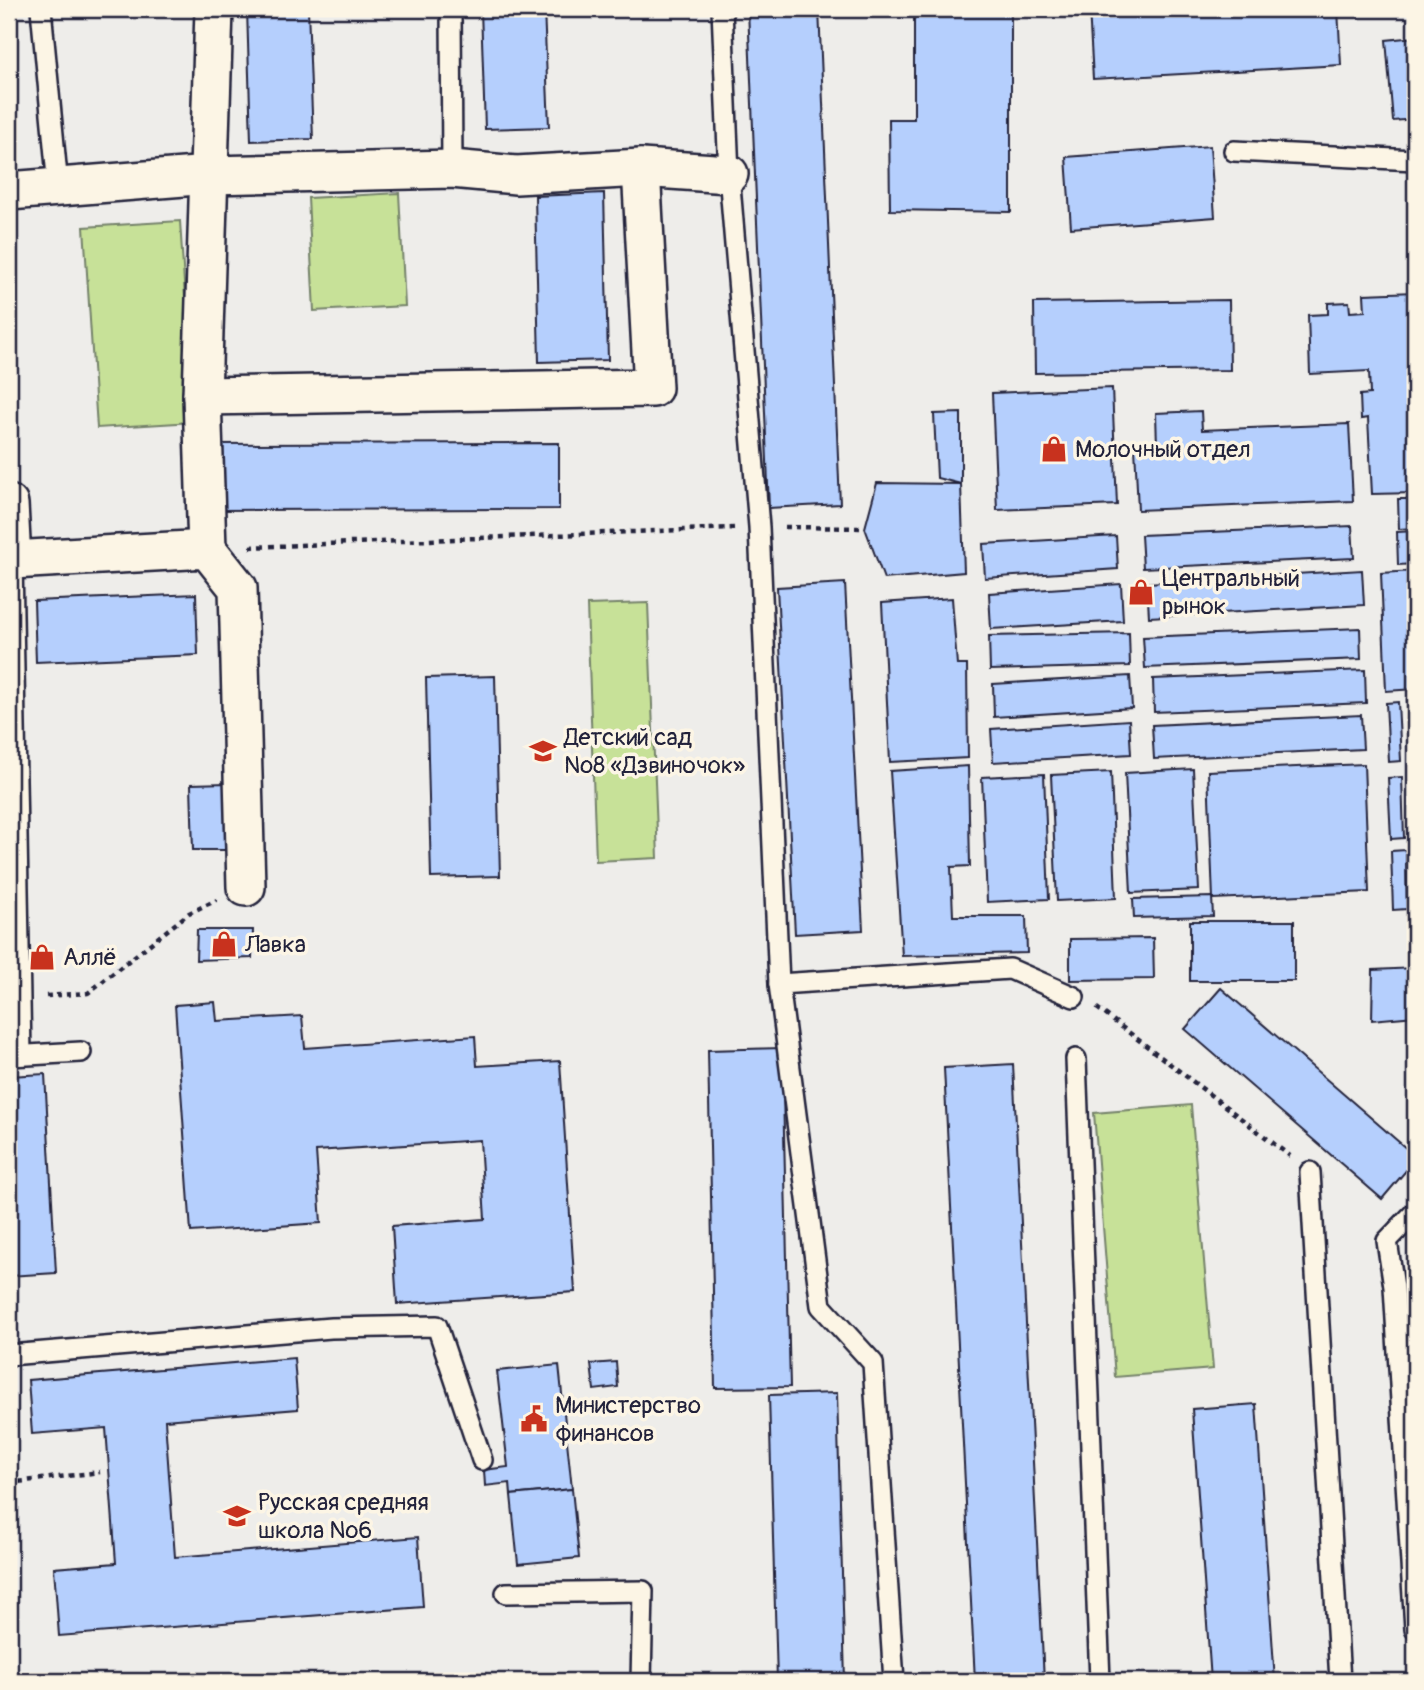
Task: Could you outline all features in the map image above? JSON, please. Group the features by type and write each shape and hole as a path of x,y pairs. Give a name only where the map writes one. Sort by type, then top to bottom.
{"street":[{"path":"214,9 202,396 207,549 239,588 246,887"},
{"path":"9,191 209,175 453,169 516,175 641,168 729,174"},
{"path":"202,396 653,388 641,168"},
{"path":"9,504 12,560 207,549"}],"lane":[{"path":"41,9 58,187"},
{"path":"451,9 453,169"},
{"path":"722,9 729,174 760,527 779,984 821,1306 873,1363 894,1681"},
{"path":"1234,151 1415,160"},
{"path":"12,560 19,999 15,1056 81,1052"},
{"path":"779,984 1010,969 1074,997"},
{"path":"1076,1059 1100,1681"},
{"path":"1310,1172 1339,1681"},
{"path":"1415,1212 1387,1241 1394,1287 1415,1629"},
{"path":"9,1355 331,1328 437,1326 482,1460"},
{"path":"506,1593 643,1591 641,1681"}],"path":[{"path":"207,549 760,527 865,528"},
{"path":"19,999 88,993 189,913 246,887"},
{"path":"1074,997 1101,1010 1310,1172"},
{"path":"9,1483 100,1472"}],"green space":[{"path":"399,193 405,306 314,311 308,198"},
{"path":"180,221 193,422 97,428 84,227"},
{"path":"648,603 658,858 596,861 587,605"},
{"path":"1191,1105 1213,1369 1115,1377 1094,1113"}],"building":[{"path":"247,9 308,9 313,139 251,141"},
{"path":"481,9 544,9 549,127 485,129"},
{"path":"748,9 819,9 840,504 769,508"},
{"path":"914,9 1011,11 1011,212 890,210 889,119 914,119"},
{"path":"1089,9 1338,9 1341,65 1093,79"},
{"path":"1415,37 1415,119 1393,121 1386,40"},
{"path":"1210,146 1215,217 1071,228 1066,157"},
{"path":"604,193 608,360 539,362 535,196"},
{"path":"1415,292 1415,493 1372,494 1368,418 1361,419 1360,395 1370,394 1369,371 1310,374 1308,315 1328,314 1328,303 1349,302 1350,312 1365,311 1364,294"},
{"path":"1229,300 1230,370 1035,373 1034,303"},
{"name":"Молочный отдел","path":"1112,388 1117,505 997,510 992,393"},
{"path":"1201,411 1202,430 1349,424 1353,501 1138,510 1135,447 1157,446 1156,413"},
{"path":"961,413 961,484 937,478 934,414"},
{"path":"559,443 559,509 217,510 217,444"},
{"path":"877,483 961,484 964,572 884,579 865,528"},
{"path":"1398,499 1415,499 1415,528 1399,529"},
{"path":"1352,526 1354,558 1143,568 1141,535"},
{"path":"1415,531 1415,564 1398,565 1397,532"},
{"path":"1116,536 1118,569 985,578 983,544"},
{"path":"1362,570 1364,605 1149,617 1147,583"},
{"path":"1415,571 1415,689 1386,691 1381,573"},
{"path":"845,583 863,930 795,934 777,587"},
{"path":"1121,584 1123,621 991,629 989,593"},
{"path":"196,594 198,655 36,662 34,601"},
{"path":"952,598 957,665 967,665 968,758 890,762 882,603"},
{"path":"1360,628 1361,659 1145,668 1143,637"},
{"path":"1129,633 1130,666 990,670 989,636"},
{"path":"1365,670 1366,703 1154,712 1153,679"},
{"path":"495,676 500,876 431,878 426,678"},
{"path":"1130,676 1132,708 994,717 993,684"},
{"path":"1415,698 1415,757 1411,757 1407,699"},
{"path":"1398,702 1401,761 1389,762 1386,703"},
{"path":"1361,715 1363,749 1154,759 1152,725"},
{"path":"1129,720 1131,754 993,762 991,729"},
{"path":"1364,764 1369,892 1213,899 1208,771"},
{"path":"968,766 970,866 951,867 953,916 1026,916 1027,953 902,956 890,771"},
{"path":"1193,769 1199,890 1131,893 1125,773"},
{"path":"1111,772 1116,898 1057,901 1051,775"},
{"path":"1044,774 1049,899 987,902 982,777"},
{"path":"1412,774 1415,774 1415,834"},
{"path":"1402,777 1404,838 1391,839 1388,778"},
{"path":"227,783 228,850 193,850 191,784"},
{"path":"1406,850 1407,909 1393,910 1391,851"},
{"path":"1212,897 1213,916 1134,918 1133,899"},
{"path":"1190,921 1294,921 1294,981 1190,981"},
{"name":"Лавка","path":"197,930 253,930 252,958 196,960"},
{"path":"1153,938 1154,979 1070,980 1070,939"},
{"path":"1415,968 1415,1016 1372,1020 1373,970"},
{"path":"1221,988 1415,1156 1415,1160 1382,1199 1185,1029"},
{"path":"215,1002 217,1021 302,1016 305,1048 475,1036 477,1066 560,1061 575,1292 397,1304 392,1226 485,1219 480,1140 316,1151 321,1223 191,1232 175,1005"},
{"path":"782,1048 790,1387 715,1388 708,1050"},
{"path":"1013,1064 1044,1681 975,1681 944,1068"},
{"path":"45,1074 56,1273 9,1276 9,1076"},
{"path":"1412,1222 1415,1222 1415,1297"},
{"path":"294,1358 298,1409 165,1420 175,1557 418,1537 423,1607 59,1636 54,1568 116,1563 106,1428 32,1434 28,1380"},
{"path":"616,1362 618,1387 594,1390 591,1364"},
{"name":"Министерство финансов","path":"559,1365 572,1489 511,1495 510,1483 485,1486 484,1470 508,1467 497,1371"},
{"path":"837,1393 845,1681 777,1681 769,1395"},
{"path":"1256,1404 1275,1681 1211,1681 1192,1409"},
{"path":"572,1489 579,1558 518,1564 511,1495"}],"place":[{"name":"Молочный отдел","path":"1054,449"},
{"name":"Центральный рынок","path":"1141,592"},
{"name":"Детский сад №8 «Дзвиночок»","path":"543,751"},
{"name":"Лавка","path":"224,944"},
{"name":"Аллё","path":"42,957"},
{"name":"Министерство финансов","path":"534,1419"},
{"name":"Русская средняя школа №6","path":"237,1516"}]}
